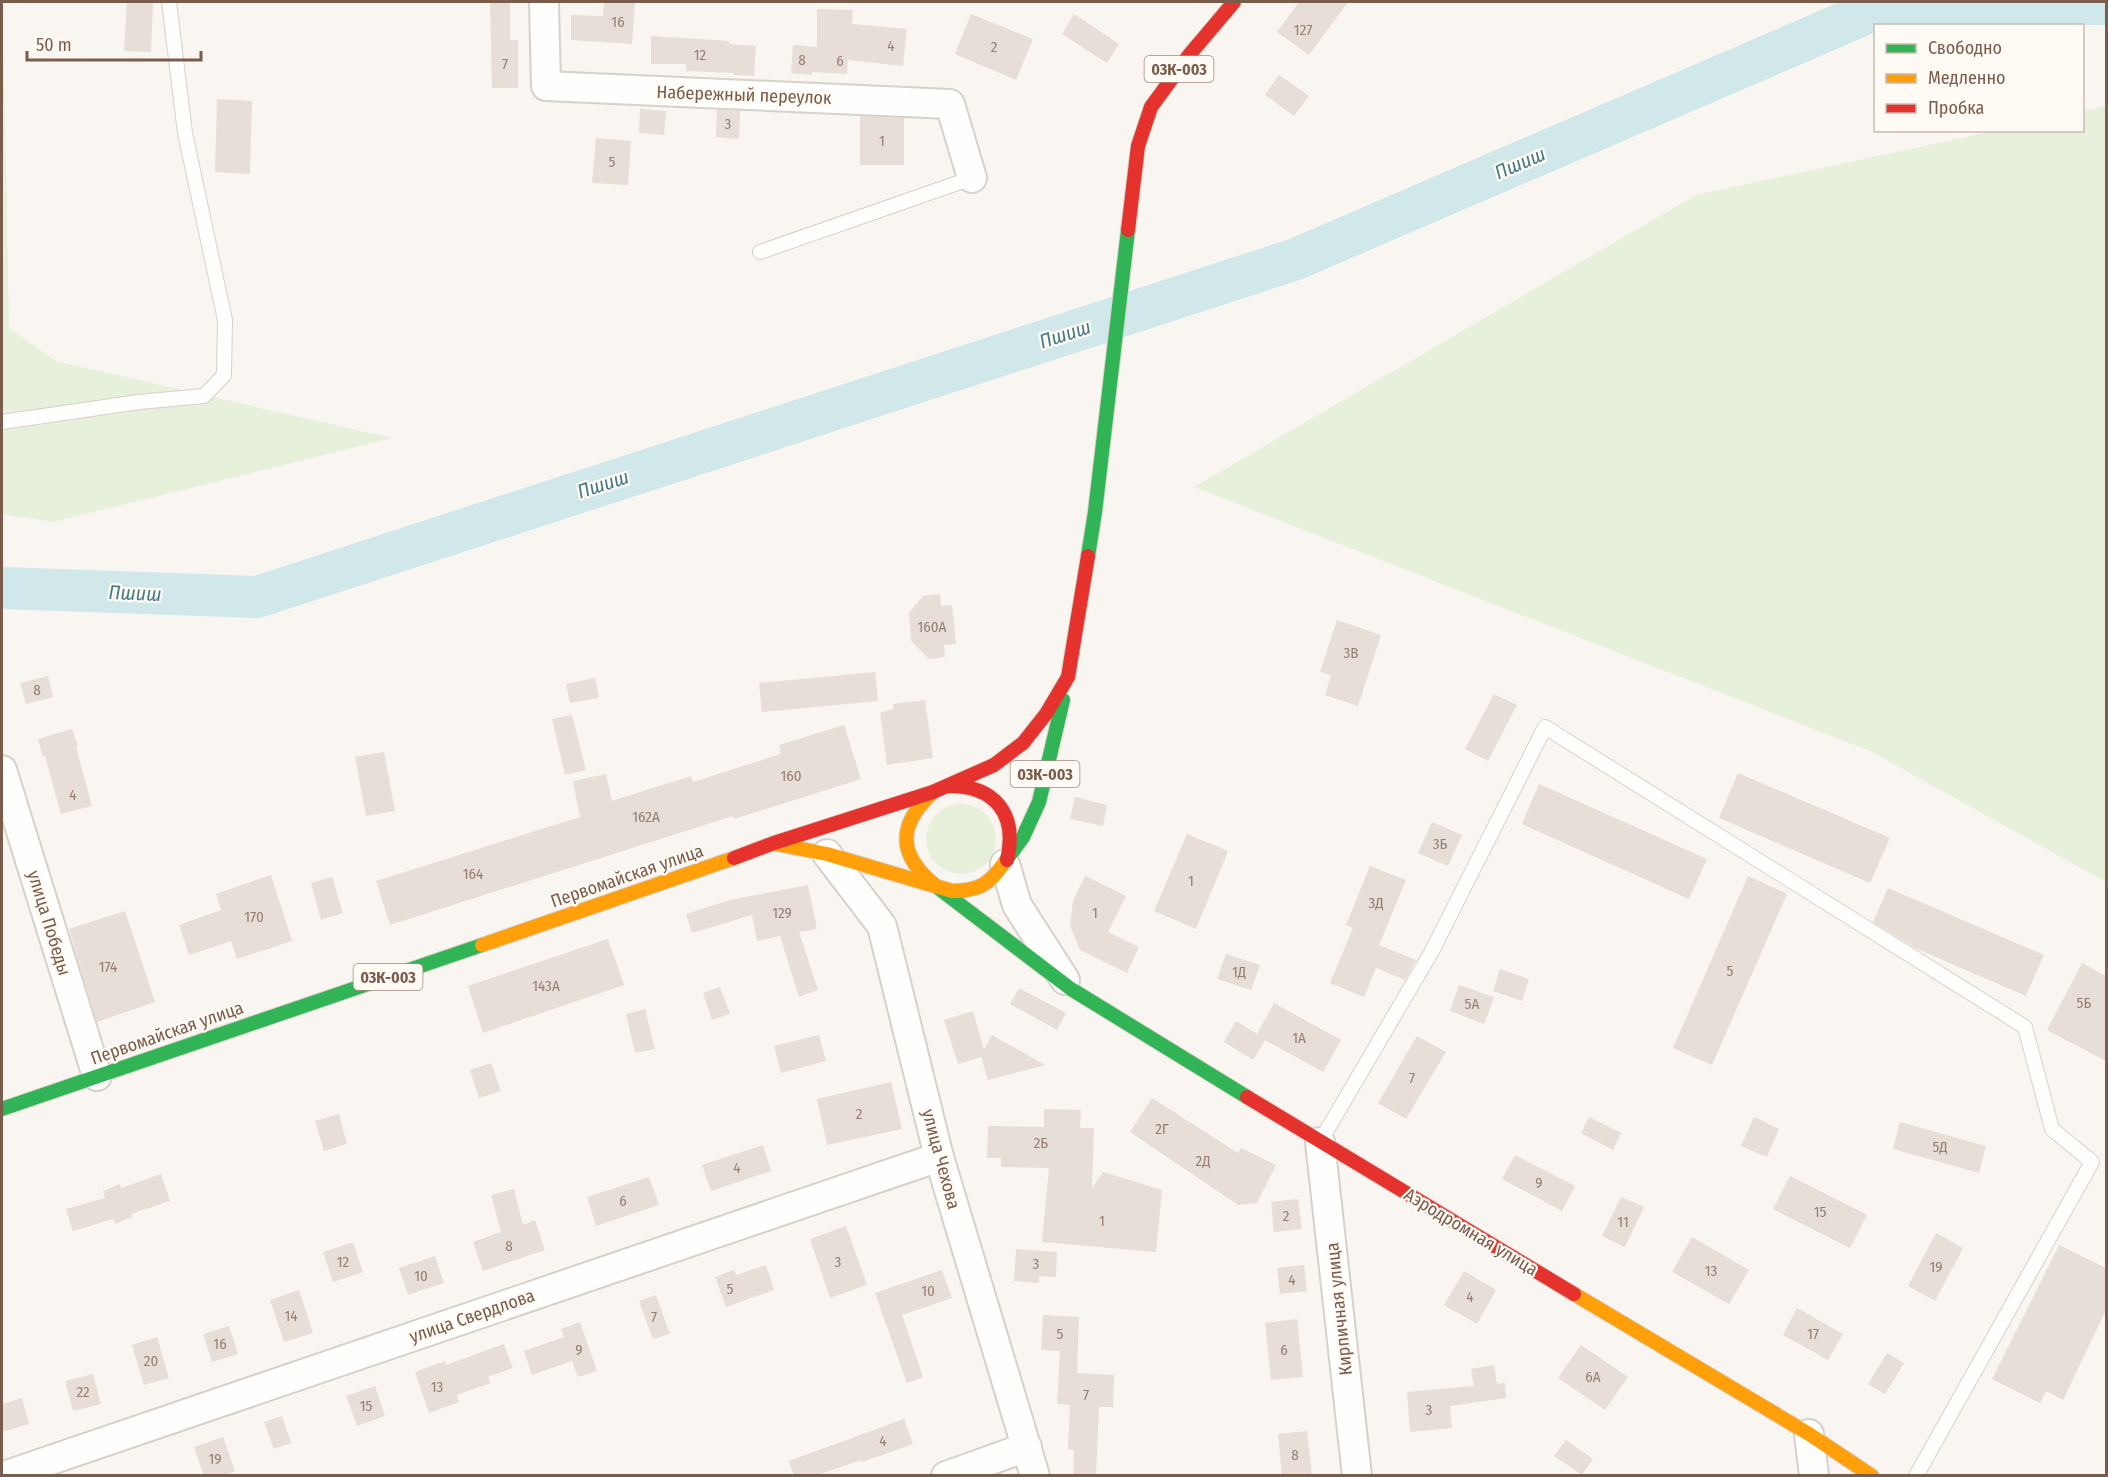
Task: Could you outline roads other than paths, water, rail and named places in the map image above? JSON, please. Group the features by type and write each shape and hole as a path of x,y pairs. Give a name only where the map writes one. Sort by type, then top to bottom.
{"main road":[{"name":"Первомайская улица","path":"2,1109 702,870 774,843 933,792 994,765 1023,743 1046,714 1068,677 1095,512 1138,146 1150,107 1190,54 1234,2"},
{"name":"03К-003","path":"774,843 827,854 952,891 968,891 983,886 995,877 1023,837 1039,802 1068,677"},
{"path":"947,786 964,785 981,790 996,800 1006,814 1011,831 1011,848 1005,864"},
{"path":"933,792 920,802 911,816 906,832 907,849 913,865 923,878 937,887"},
{"name":"Аэродромная улица","path":"937,887 1071,989 1320,1142 1809,1434 1872,1476"}],"street":[{"name":"Набережный переулок","path":"544,2 546,86 950,104 972,178"},
{"name":"улица Победы","path":"2,770 97,1076"},
{"name":"улица Чехова","path":"827,854 882,926 939,1157 1035,1476"},
{"name":"Аэродромная улица","path":"1005,864 1017,905 1071,989"},
{"name":"Кирпичная улица","path":"1320,1142 1358,1476"},
{"name":"улица Свердлова","path":"4,1476 939,1157"},
{"path":"1809,1434 1814,1476"},
{"path":"946,1476 1027,1448"}],"lane":[{"path":"2,422 139,402 204,396 224,375 225,321 185,133 169,2"},
{"path":"760,252 972,178"},
{"path":"1320,1142 1432,951 1545,727 2025,1027 2052,1129 2092,1162 1916,1476"}],"waterway":[{"name":"Пшиш","path":"2,588 257,597 1296,259 1888,4 2106,4"}]}
